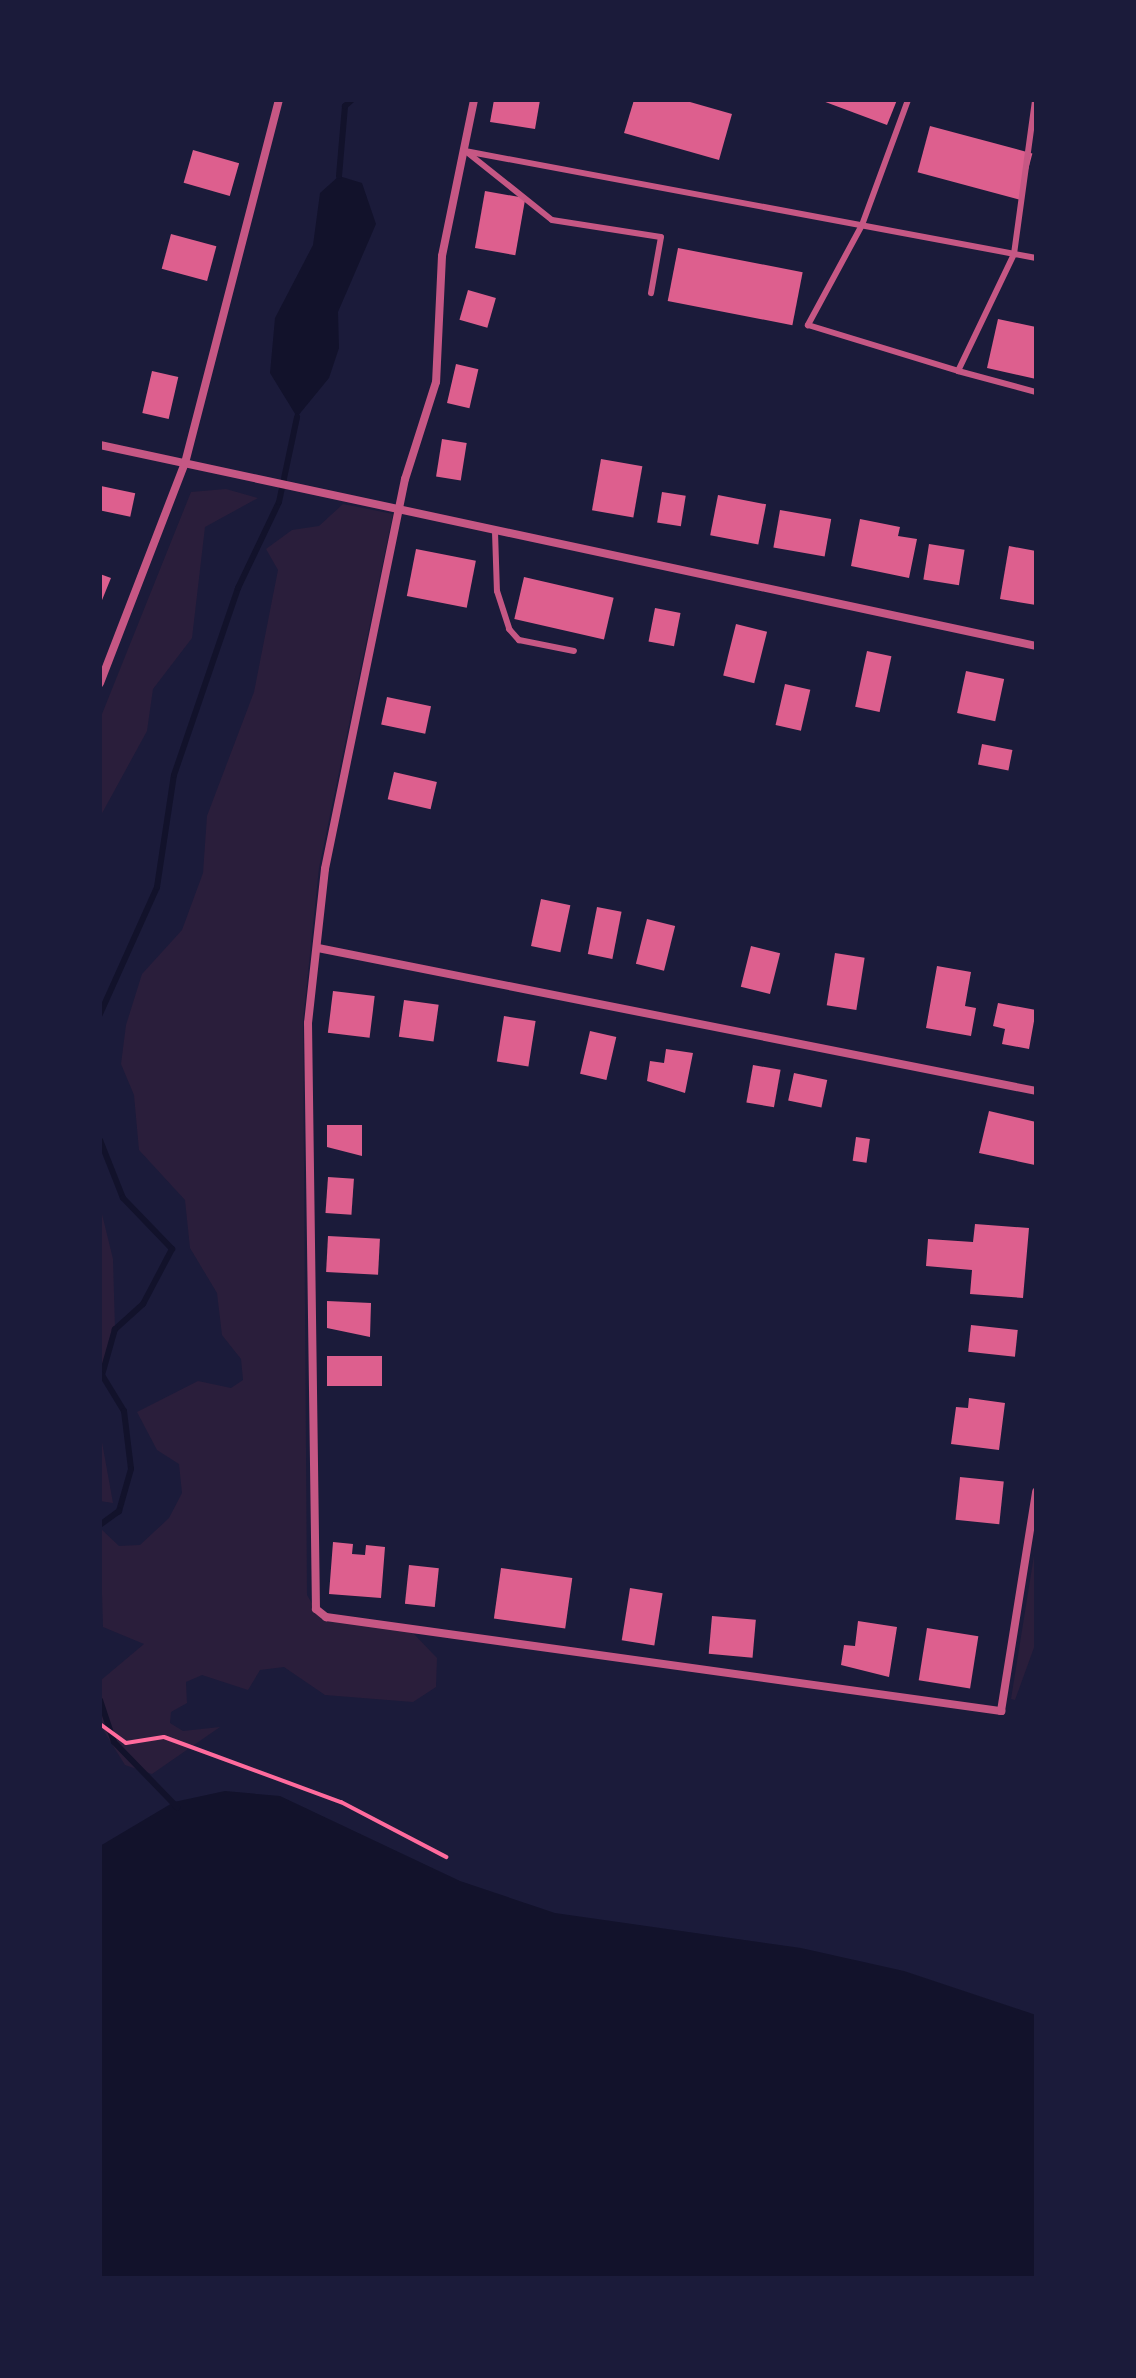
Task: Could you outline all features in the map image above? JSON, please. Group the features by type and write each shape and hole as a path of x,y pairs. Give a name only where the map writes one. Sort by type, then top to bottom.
{"street":[{"path":"100,683 185,463 279,100"},
{"path":"474,100 442,256 436,382 400,507 325,869 308,1023 316,1609 326,1617 1001,1711 1036,1492"},
{"path":"100,445 1036,646"},
{"path":"318,948 1036,1091"}],"lane":[{"path":"908,100 862,225 808,325 1036,392"},
{"path":"958,371 1014,254 1035,100"},
{"path":"465,151 1036,258"},
{"path":"465,151 552,220 661,237 651,293"},
{"path":"495,532 497,591 509,629 519,640 574,651"}],"path":[{"path":"100,1724 126,1743 164,1737 341,1802 446,1857"}],"shaded area":[{"path":"339,176 362,183 376,224 338,312 339,348 329,378 297,417 270,373 275,318 313,245 320,193"},
{"path":"226,489 258,498 205,527 192,638 153,689 147,731 100,817 100,719 191,492"},
{"path":"343,504 393,514 319,868 303,1021 307,1595 322,1620 412,1632 437,1658 436,1687 413,1702 325,1695 284,1667 260,1670 248,1690 202,1675 186,1682 187,1703 171,1712 170,1723 183,1731 220,1727 152,1774 125,1765 100,1725 100,1681 144,1644 103,1627 100,1528 119,1546 140,1545 169,1518 182,1493 179,1464 157,1450 137,1412 198,1381 231,1388 243,1380 241,1359 222,1335 217,1293 190,1248 185,1200 139,1150 134,1095 121,1064 126,1025 142,974 182,930 203,873 207,816 254,692 278,570 266,549 292,530 319,526"},
{"path":"100,1206 113,1259 115,1329 102,1375 100,1431"},
{"path":"100,1431 113,1503 100,1501"},
{"path":"1036,1543 1036,1642 1015,1700 1011,1699"},
{"path":"225,1791 280,1796 460,1881 555,1913 801,1948 904,1971 1036,2015 1036,2278 100,2278 100,1846 174,1802"}],"building":[{"path":"494,100 540,100 535,129 490,122"},
{"path":"634,100 683,100 732,114 719,160 624,133"},
{"path":"820,100 897,100 887,125"},
{"path":"930,126 1032,153 1020,200 918,172"},
{"path":"193,150 239,163 230,196 184,183"},
{"path":"485,191 525,198 515,255 475,248"},
{"path":"171,234 216,246 207,281 162,269"},
{"path":"678,248 803,272 792,325 668,301"},
{"path":"468,290 496,298 487,328 459,320"},
{"path":"998,319 1036,327 1036,379 987,368"},
{"path":"456,364 478,369 469,408 447,403"},
{"path":"152,371 178,377 169,419 142,413"},
{"path":"442,439 467,443 461,480 436,477"},
{"path":"601,459 642,466 633,518 592,510"},
{"path":"101,486 135,493 130,517 100,510"},
{"path":"662,492 686,496 681,526 657,523"},
{"path":"718,495 766,504 758,545 710,535"},
{"path":"780,510 831,519 825,556 773,547"},
{"path":"860,519 900,527 898,536 917,539 909,578 851,566"},
{"path":"929,544 965,550 959,585 923,580"},
{"path":"1009,546 1036,551 1036,605 1000,599"},
{"path":"416,549 476,561 467,608 407,596"},
{"path":"100,574 111,578 100,605"},
{"path":"524,577 614,598 604,640 514,619"},
{"path":"655,608 681,613 674,646 649,641"},
{"path":"736,624 767,632 754,683 723,675"},
{"path":"867,651 891,656 880,712 855,707"},
{"path":"966,671 1004,679 995,721 957,713"},
{"path":"785,684 810,690 801,731 776,725"},
{"path":"387,697 431,706 425,734 381,724"},
{"path":"982,744 1012,750 1008,771 978,765"},
{"path":"394,772 437,782 431,809 388,799"},
{"path":"541,899 570,905 560,952 531,946"},
{"path":"597,907 622,912 612,959 588,954"},
{"path":"647,919 675,926 664,971 636,964"},
{"path":"751,946 780,953 770,994 741,987"},
{"path":"835,953 865,958 856,1010 827,1005"},
{"path":"937,966 971,972 965,1006 976,1008 971,1036 926,1028"},
{"path":"333,991 375,996 370,1038 328,1033"},
{"path":"404,1000 439,1005 434,1042 399,1037"},
{"path":"998,1003 1036,1010 1029,1049 1002,1044 1005,1029 993,1026"},
{"path":"504,1016 536,1021 528,1066 497,1061"},
{"path":"590,1031 616,1037 606,1080 580,1074"},
{"path":"666,1049 693,1053 685,1093 647,1081 650,1061 664,1063"},
{"path":"753,1065 781,1070 774,1107 746,1102"},
{"path":"794,1073 827,1080 821,1107 788,1100"},
{"path":"989,1111 1036,1122 1035,1165 979,1153"},
{"path":"327,1125 362,1125 362,1156 327,1147"},
{"path":"856,1137 870,1139 867,1163 853,1161"},
{"path":"328,1177 354,1179 351,1215 325,1213"},
{"path":"975,1224 1029,1228 1023,1298 970,1294 972,1270 926,1266 928,1239 973,1242"},
{"path":"328,1236 380,1239 378,1275 326,1272"},
{"path":"327,1301 371,1303 370,1337 327,1328"},
{"path":"971,1325 1018,1330 1015,1357 968,1352"},
{"path":"327,1356 382,1356 382,1386 327,1386"},
{"path":"969,1398 1005,1403 999,1450 951,1444 956,1407 968,1408"},
{"path":"960,1477 1004,1482 999,1524 956,1520"},
{"path":"333,1542 353,1544 352,1554 365,1555 366,1545 385,1547 381,1598 329,1594"},
{"path":"409,1565 439,1568 435,1607 405,1604"},
{"path":"501,1568 572,1578 565,1629 494,1619"},
{"path":"630,1588 663,1593 654,1646 622,1640"},
{"path":"712,1616 756,1620 753,1658 709,1654"},
{"path":"858,1621 897,1627 889,1677 841,1665 844,1645 855,1646"},
{"path":"927,1628 978,1636 970,1688 919,1680"}],"waterway":[{"path":"339,176 345,106 352,100"},
{"path":"100,1014 157,887 174,775 238,588 279,502 297,417"},
{"path":"100,1140 123,1198 172,1249 143,1304 115,1329 102,1375 124,1411 131,1469 119,1511 100,1525"},
{"path":"100,1700 114,1742 177,1807"}]}
